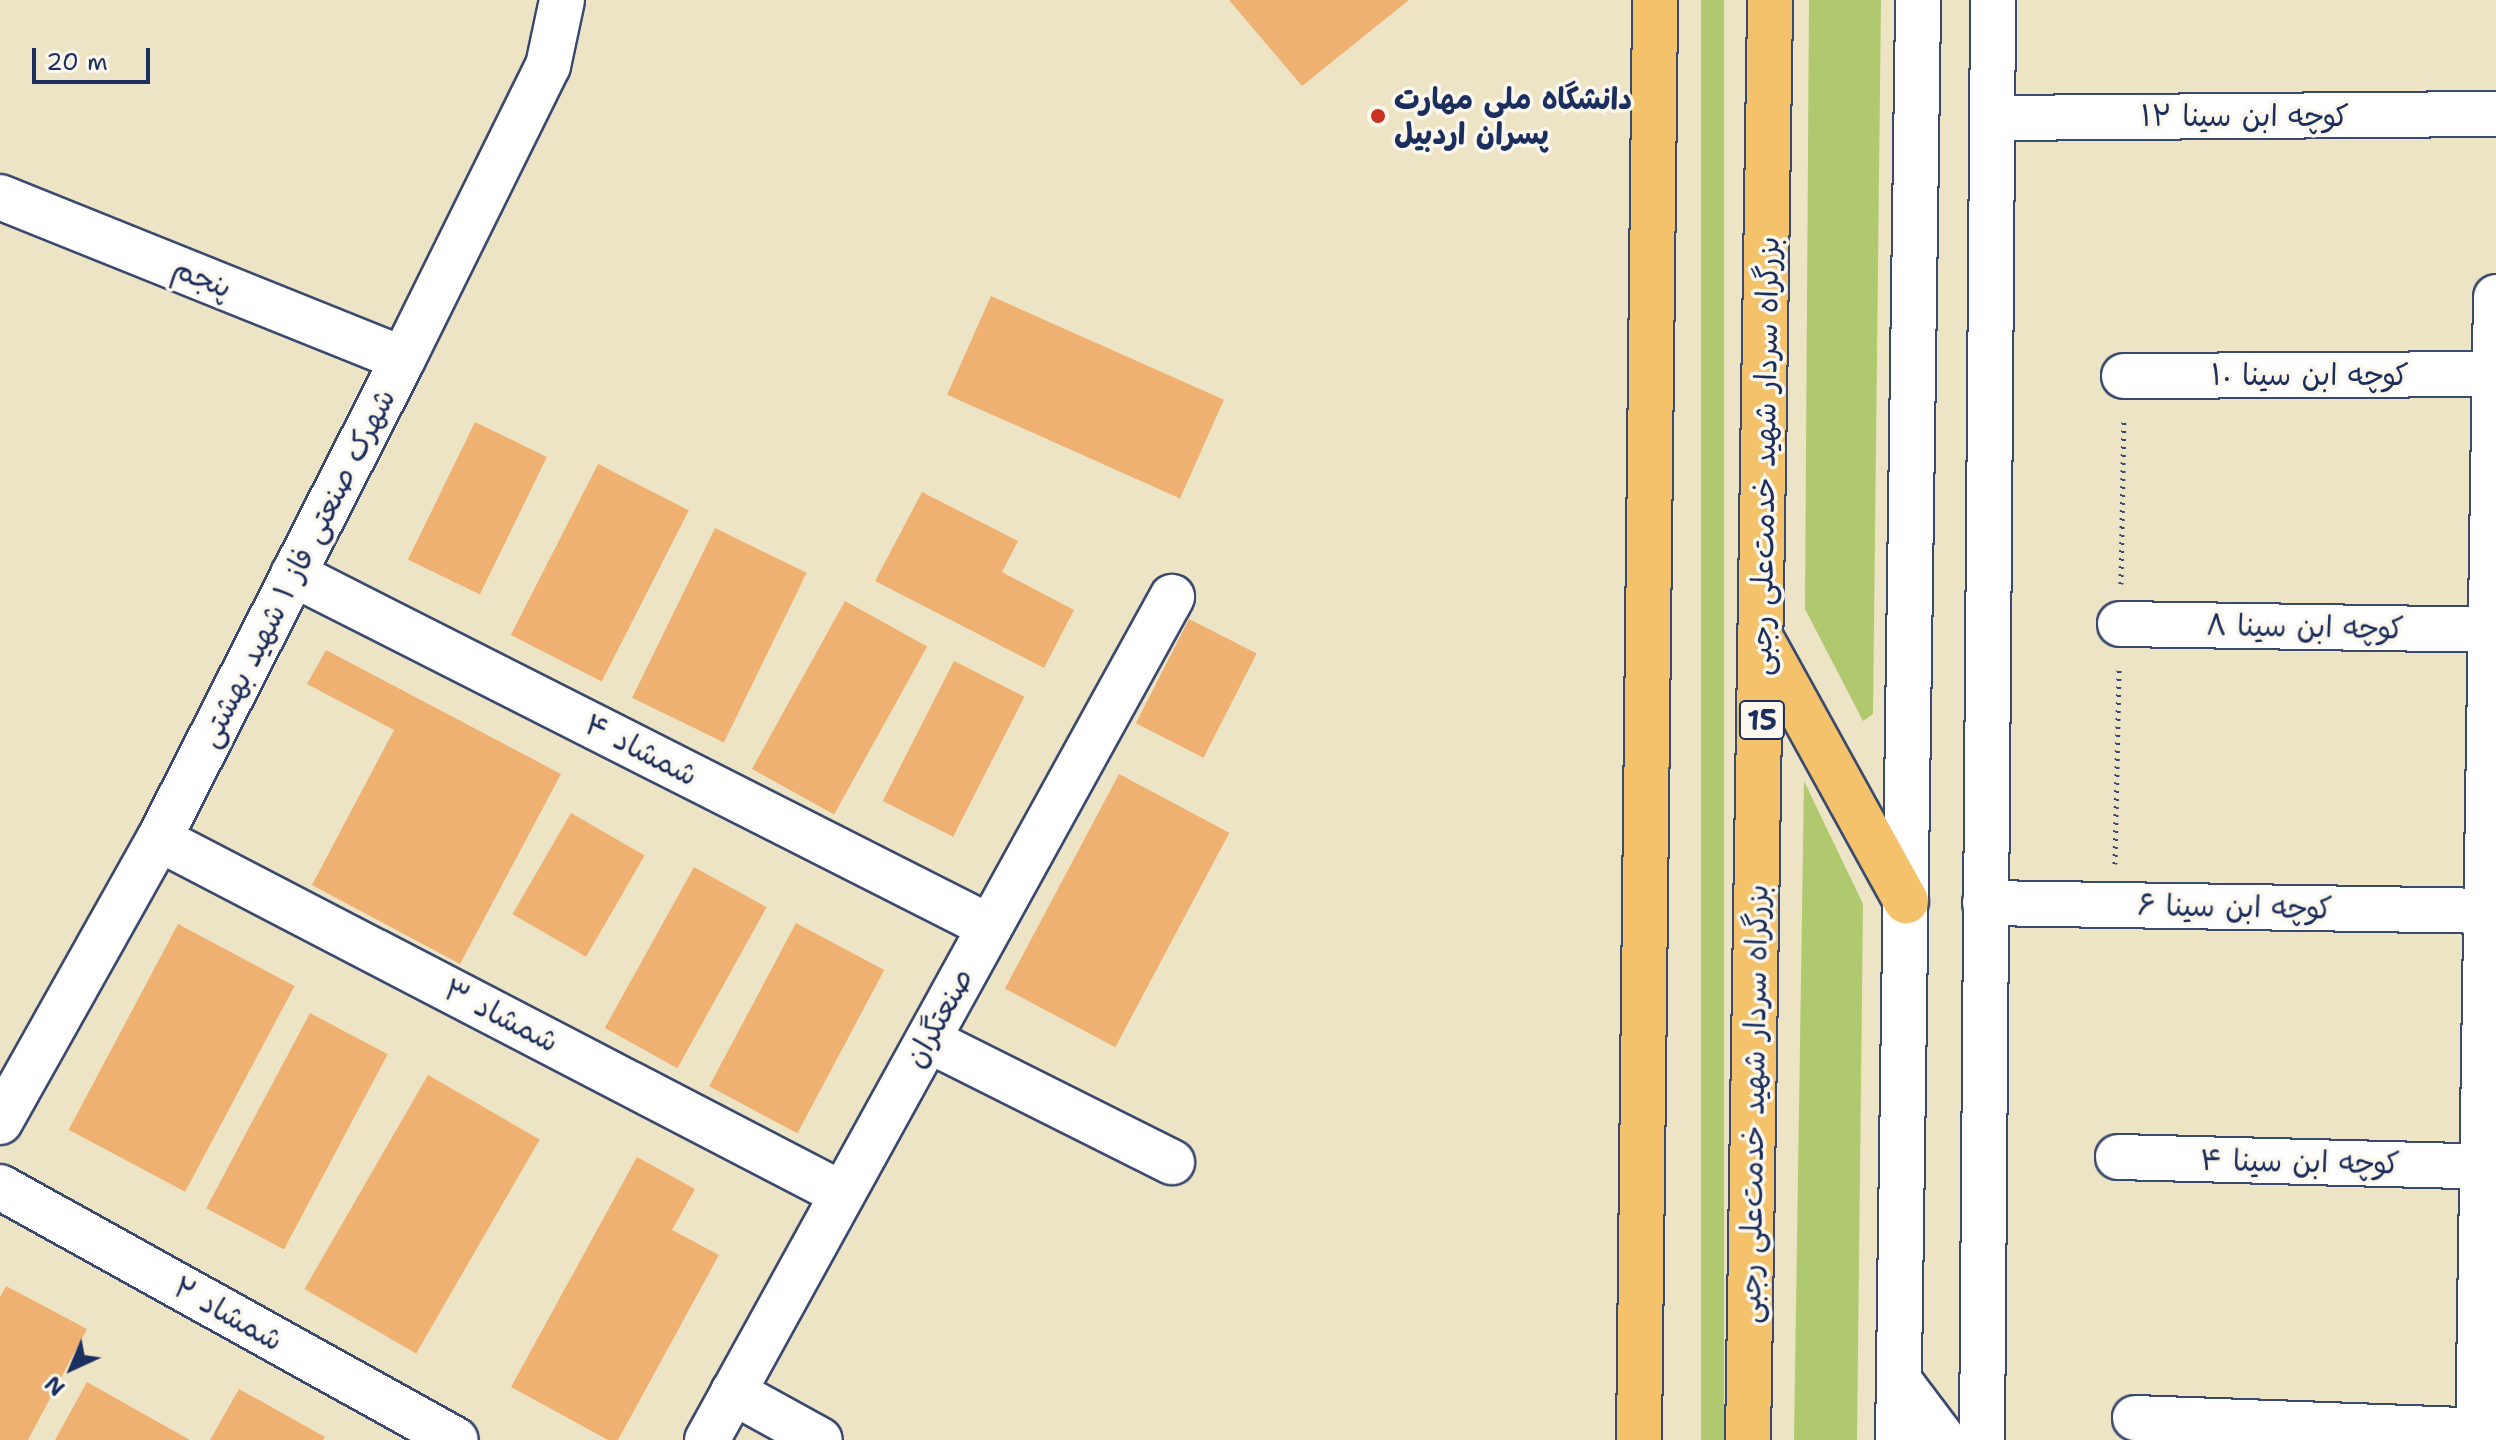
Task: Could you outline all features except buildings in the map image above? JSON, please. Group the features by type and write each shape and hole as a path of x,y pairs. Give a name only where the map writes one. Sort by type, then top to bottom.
{"highway":[{"path":"1639,1440 1655,0"},
{"name":"بزرگراه سردار شهید خدمت‌علی رجبی","path":"1748,1440 1763,642 1770,0"},
{"path":"1763,642 1906,901"}],"street":[{"name":"شهرک صنعتی فاز ۱ شهید بهشتی","path":"0,1122 159,839 403,359 548,66 562,0"},
{"path":"1898,1440 1918,0"},
{"path":"1982,1440 1993,0"},
{"name":"کوچه ابن سینا ۱۲","path":"1994,118 2496,114"},
{"name":"پنجم","path":"0,197 403,359"},
{"path":"2135,1418 2484,1434 2496,297"},
{"name":"کوچه ابن سینا ۱۰","path":"2124,376 2495,374"},
{"name":"شمشاد ۴","path":"293,574 990,927"},
{"name":"صنعتگران","path":"707,1440 1172,597"},
{"name":"کوچه ابن سینا ۸","path":"2120,624 2493,630"},
{"name":"شمشاد ۳","path":"159,839 842,1194"},
{"name":"کوچه ابن سینا ۶","path":"1985,903 2491,911"},
{"path":"928,1040 1172,1162"},
{"name":"کوچه ابن سینا ۴","path":"2118,1157 2489,1167"},
{"name":"شمشاد ۲","path":"0,1187 456,1440"},
{"path":"1901,1383 1944,1440"},
{"path":"733,1392 820,1440"}],"green space":[{"path":"1701,0 1724,0 1724,1440 1701,1440"},
{"path":"1809,0 1881,0 1873,714 1863,721 1805,609"},
{"path":"1804,781 1863,904 1857,1440 1794,1440"}],"place":[{"name":"دانشگاه ملی مهارت پسران اردبیل","path":"1378,116"}]}
